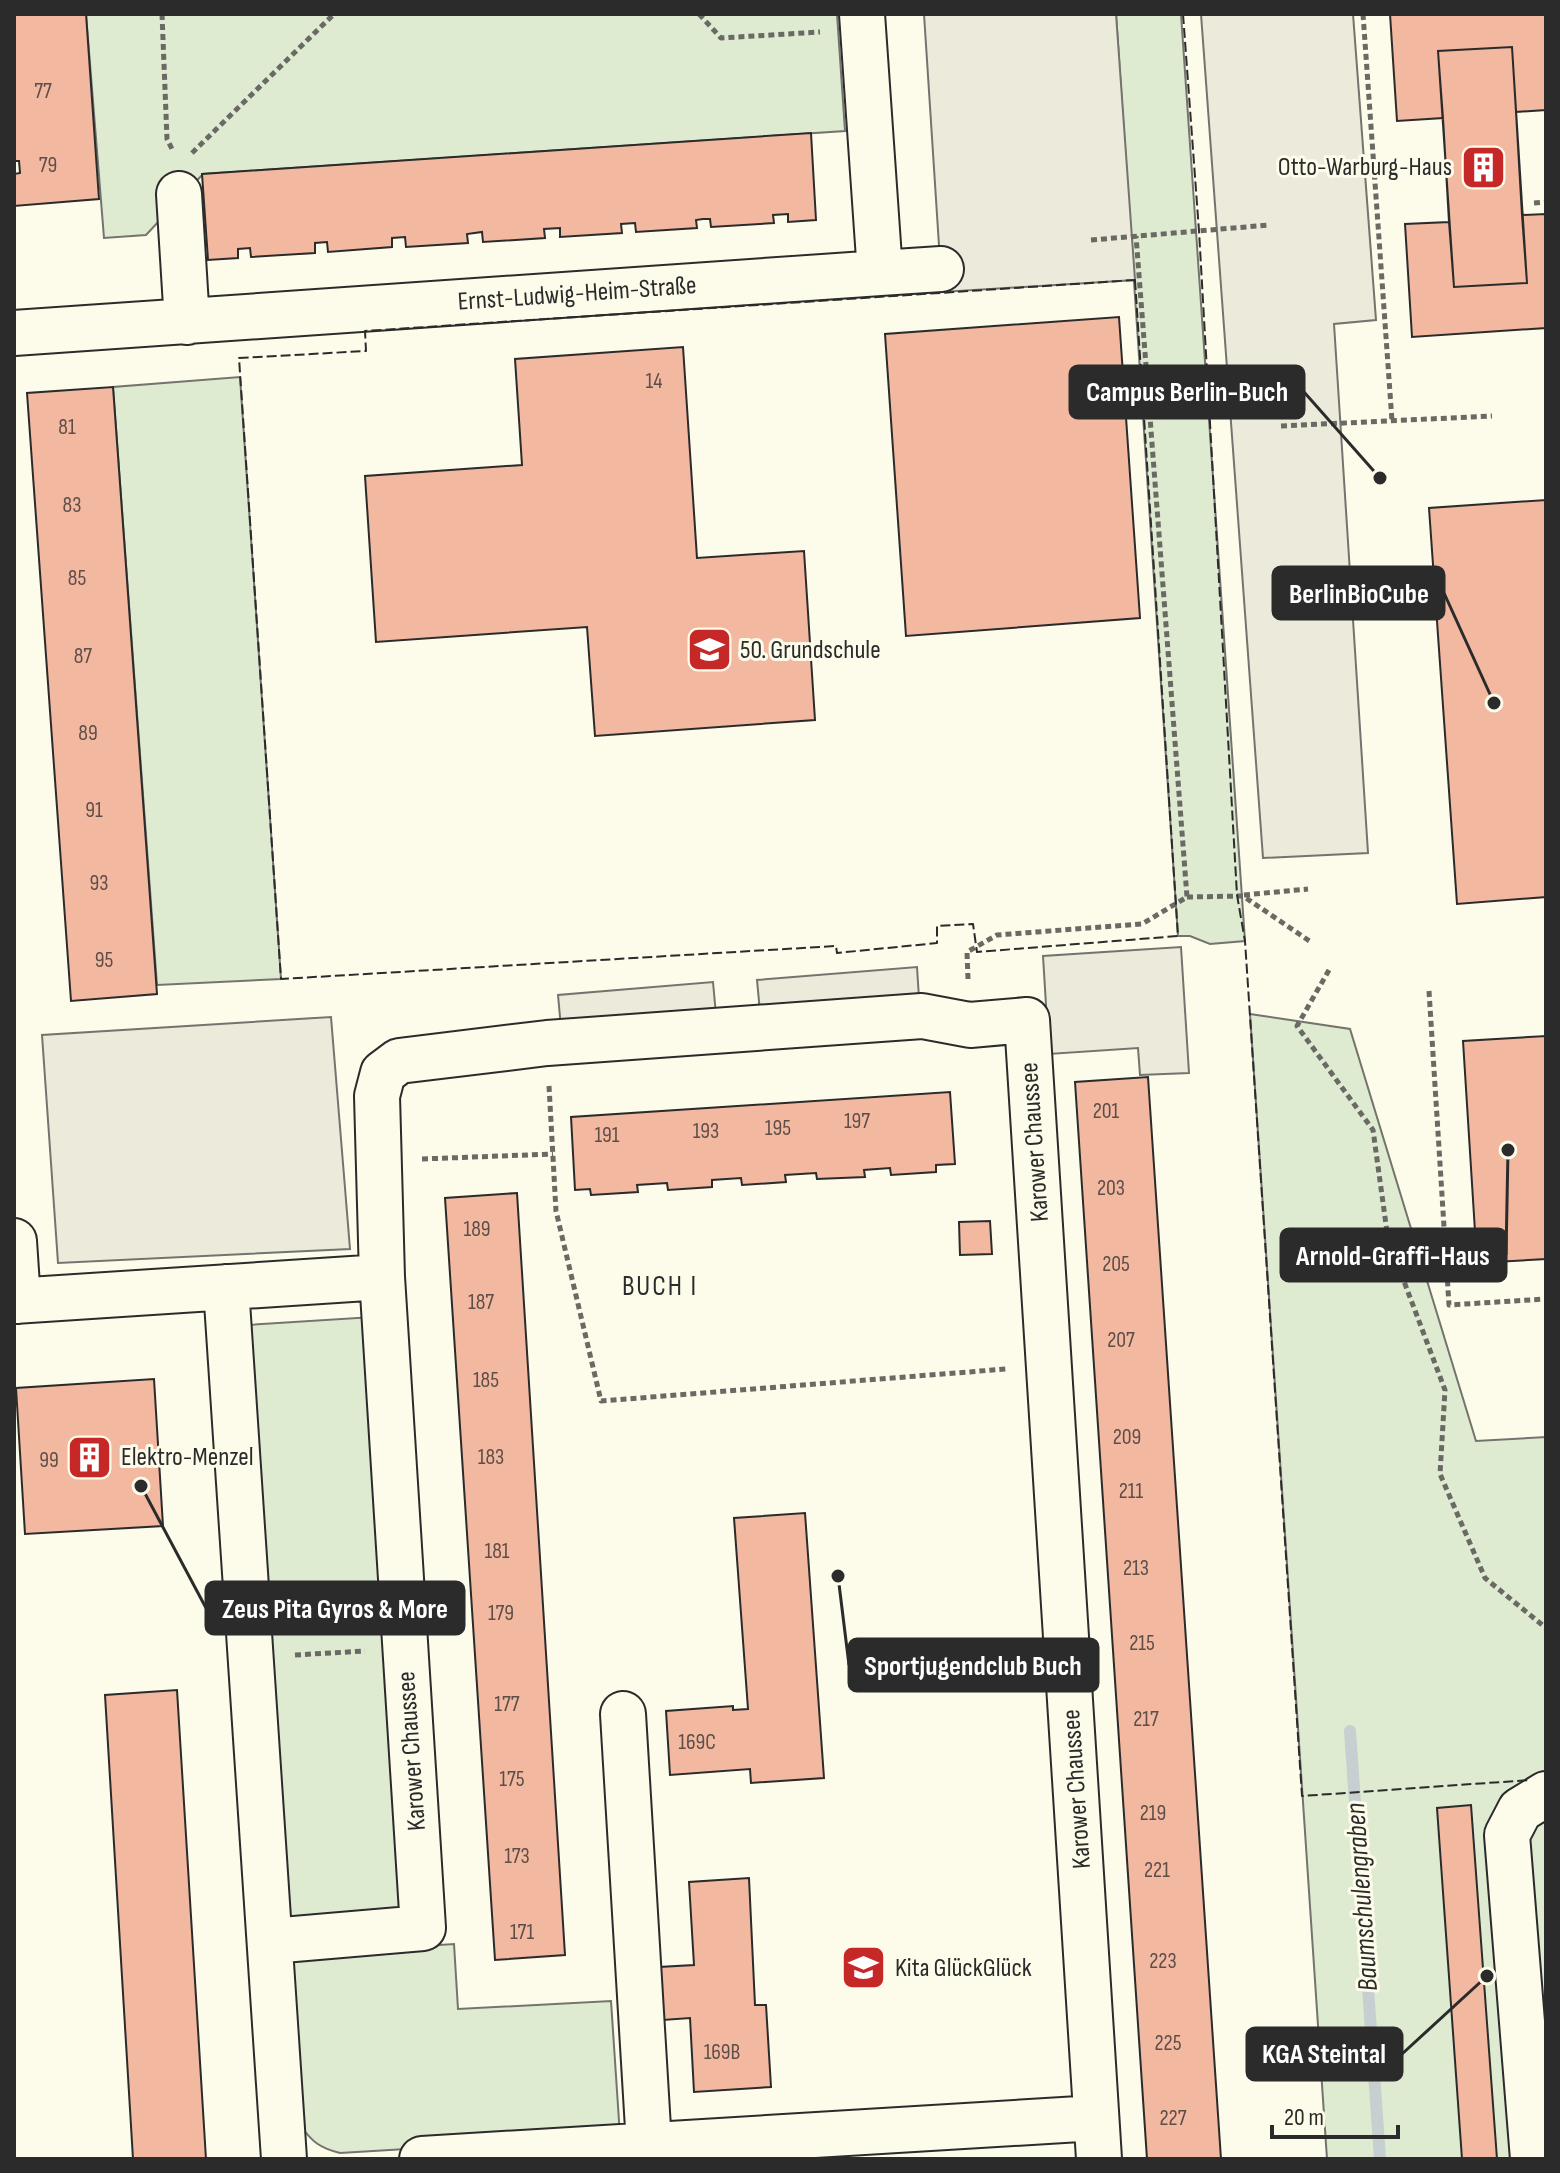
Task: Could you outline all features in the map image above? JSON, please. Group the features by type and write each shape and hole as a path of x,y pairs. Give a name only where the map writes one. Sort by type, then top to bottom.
{"street":[{"path":"846,23 880,273"},
{"path":"180,180 187,322"},
{"name":"Ernst-Ludwig-Heim-Straße","path":"14,333 941,269"},
{"name":"Karower Chaussee","path":"271,1941 423,1928 382,1277 377,1096 383,1073 399,1061 547,1043 922,1016 970,1025 1027,1020 1097,2138 649,2145 422,2159"},
{"path":"14,1241 16,1301 382,1277"},
{"path":"226,1287 284,2159"},
{"path":"623,1714 649,2145"},
{"path":"1533,2159 1507,1835 1520,1810 1546,1794"}],"path":[{"path":"162,14 167,139 180,180 334,14"},
{"path":"699,14 721,38 846,23"},
{"path":"1363,14 1392,421"},
{"path":"1534,203 1546,202"},
{"path":"1091,240 1269,225"},
{"path":"1136,236 1187,897"},
{"path":"1281,426 1492,416"},
{"path":"970,1025 967,952 997,935 1142,924 1187,897 1243,896 1308,889"},
{"path":"1243,896 1311,942"},
{"path":"1329,970 1297,1026 1373,1130 1388,1239 1445,1390 1440,1474 1485,1578 1546,1628"},
{"path":"1429,991 1449,1305 1546,1299"},
{"path":"547,1043 556,1211 601,1401 1050,1365"},
{"path":"378,1162 553,1154"},
{"path":"250,1658 406,1648"}],"green space":[{"path":"86,14 837,14 845,131 203,174 146,235 104,238"},
{"path":"1116,14 1181,14 1245,941 1210,944 1190,936 1178,936"},
{"path":"240,377 281,979 157,985 113,387"},
{"path":"1250,1014 1350,1029 1476,1441 1546,1437 1546,2159 1327,2159"},
{"path":"373,1317 409,1916 283,1924 247,1325"},
{"path":"454,1944 458,2009 611,2001 620,2136 340,2153 317,2144 308,2136 300,2125 286,1955"}],"shaded area":[{"path":"924,14 1116,14 1135,280 942,292"},
{"path":"1201,14 1353,14 1376,320 1334,324 1368,853 1263,858"},
{"path":"1181,947 1189,1073 1140,1075 1138,1048 1049,1054 1043,956"},
{"path":"917,967 919,998 760,1012 757,980"},
{"path":"713,982 716,1015 561,1028 558,995"},
{"path":"331,1017 350,1249 58,1263 42,1035"}],"building":[{"path":"14,14 86,14 99,199 14,206 14,174 20,173 19,161 14,161"},
{"name":"Otto-Warburg-Haus","path":"1390,14 1546,14 1546,110 1516,112 1522,215 1546,214 1546,328 1412,337 1405,224 1449,222 1443,118 1397,121"},
{"path":"1390,14 1546,14 1546,110 1516,112 1512,47 1438,51 1443,118 1397,121"},
{"path":"1512,47 1527,283 1454,287 1438,51"},
{"path":"811,133 816,220 788,222 788,214 773,215 774,223 711,227 710,219 703,219 696,220 697,228 636,232 635,223 621,224 622,233 560,237 560,228 544,229 545,238 483,242 482,232 467,234 468,243 406,247 405,237 392,238 392,247 328,252 327,242 315,243 315,253 251,257 250,248 238,249 238,258 208,260 202,174"},
{"path":"1546,214 1546,328 1412,337 1405,224 1449,222 1454,287 1527,283 1522,215"},
{"path":"1119,317 1140,618 906,636 885,334"},
{"path":"683,347 697,558 804,551 815,720 595,736 587,627 376,642 365,476 522,465 515,359"},
{"path":"113,387 157,994 71,1001 27,393"},
{"path":"1546,500 1546,897 1457,904 1429,508"},
{"path":"1546,1036 1546,1259 1477,1263 1463,1041"},
{"path":"1148,1077 1221,2159 1147,2159 1075,1082"},
{"path":"950,1092 955,1164 936,1165 936,1172 891,1175 890,1168 864,1170 865,1177 817,1179 816,1173 785,1175 786,1182 742,1185 741,1178 712,1180 712,1187 668,1190 667,1183 637,1185 638,1192 591,1195 590,1189 575,1190 571,1117"},
{"path":"517,1193 565,1955 495,1960 445,1198"},
{"path":"990,1221 992,1254 960,1255 959,1222"},
{"name":"Elektro-Menzel","path":"154,1379 163,1526 25,1534 16,1388"},
{"path":"805,1513 824,1778 751,1783 750,1769 670,1775 666,1711 733,1706 733,1710 748,1709 734,1518"},
{"path":"177,1690 206,2159 133,2159 105,1695"},
{"path":"1471,1805 1497,2159 1462,2159 1437,1808"},
{"path":"749,1878 755,2005 766,2005 771,2087 694,2092 690,2018 663,2020 659,1967 694,1965 689,1882"}],"waterway":[{"name":"Baumschulengraben","path":"1350,1731 1380,2159"}],"fence":[{"path":"1183,14 1199,231 1237,895 1245,941 1302,1796 1530,1780"},
{"path":"1135,280 1178,936 977,952 973,924 937,926 937,943 837,953 836,946 281,979 239,358 366,351 365,331 1135,280"}],"place":[{"name":"Otto-Warburg-Haus","path":"1483,167"},
{"name":"Campus Berlin-Buch","path":"1380,478"},
{"name":"50. Grundschule","path":"709,650"},
{"name":"BerlinBioCube","path":"1494,703"},
{"name":"Arnold-Graffi-Haus","path":"1508,1150"},
{"name":"Elektro-Menzel","path":"90,1457"},
{"name":"Zeus Pita Gyros & More","path":"141,1486"},
{"name":"Sportjugendclub Buch","path":"838,1576"},
{"name":"Kita GlückGlück","path":"864,1968"},
{"name":"KGA Steintal","path":"1487,1976"}],"district":[{"name":"BUCH I","path":"660,1286"}]}
